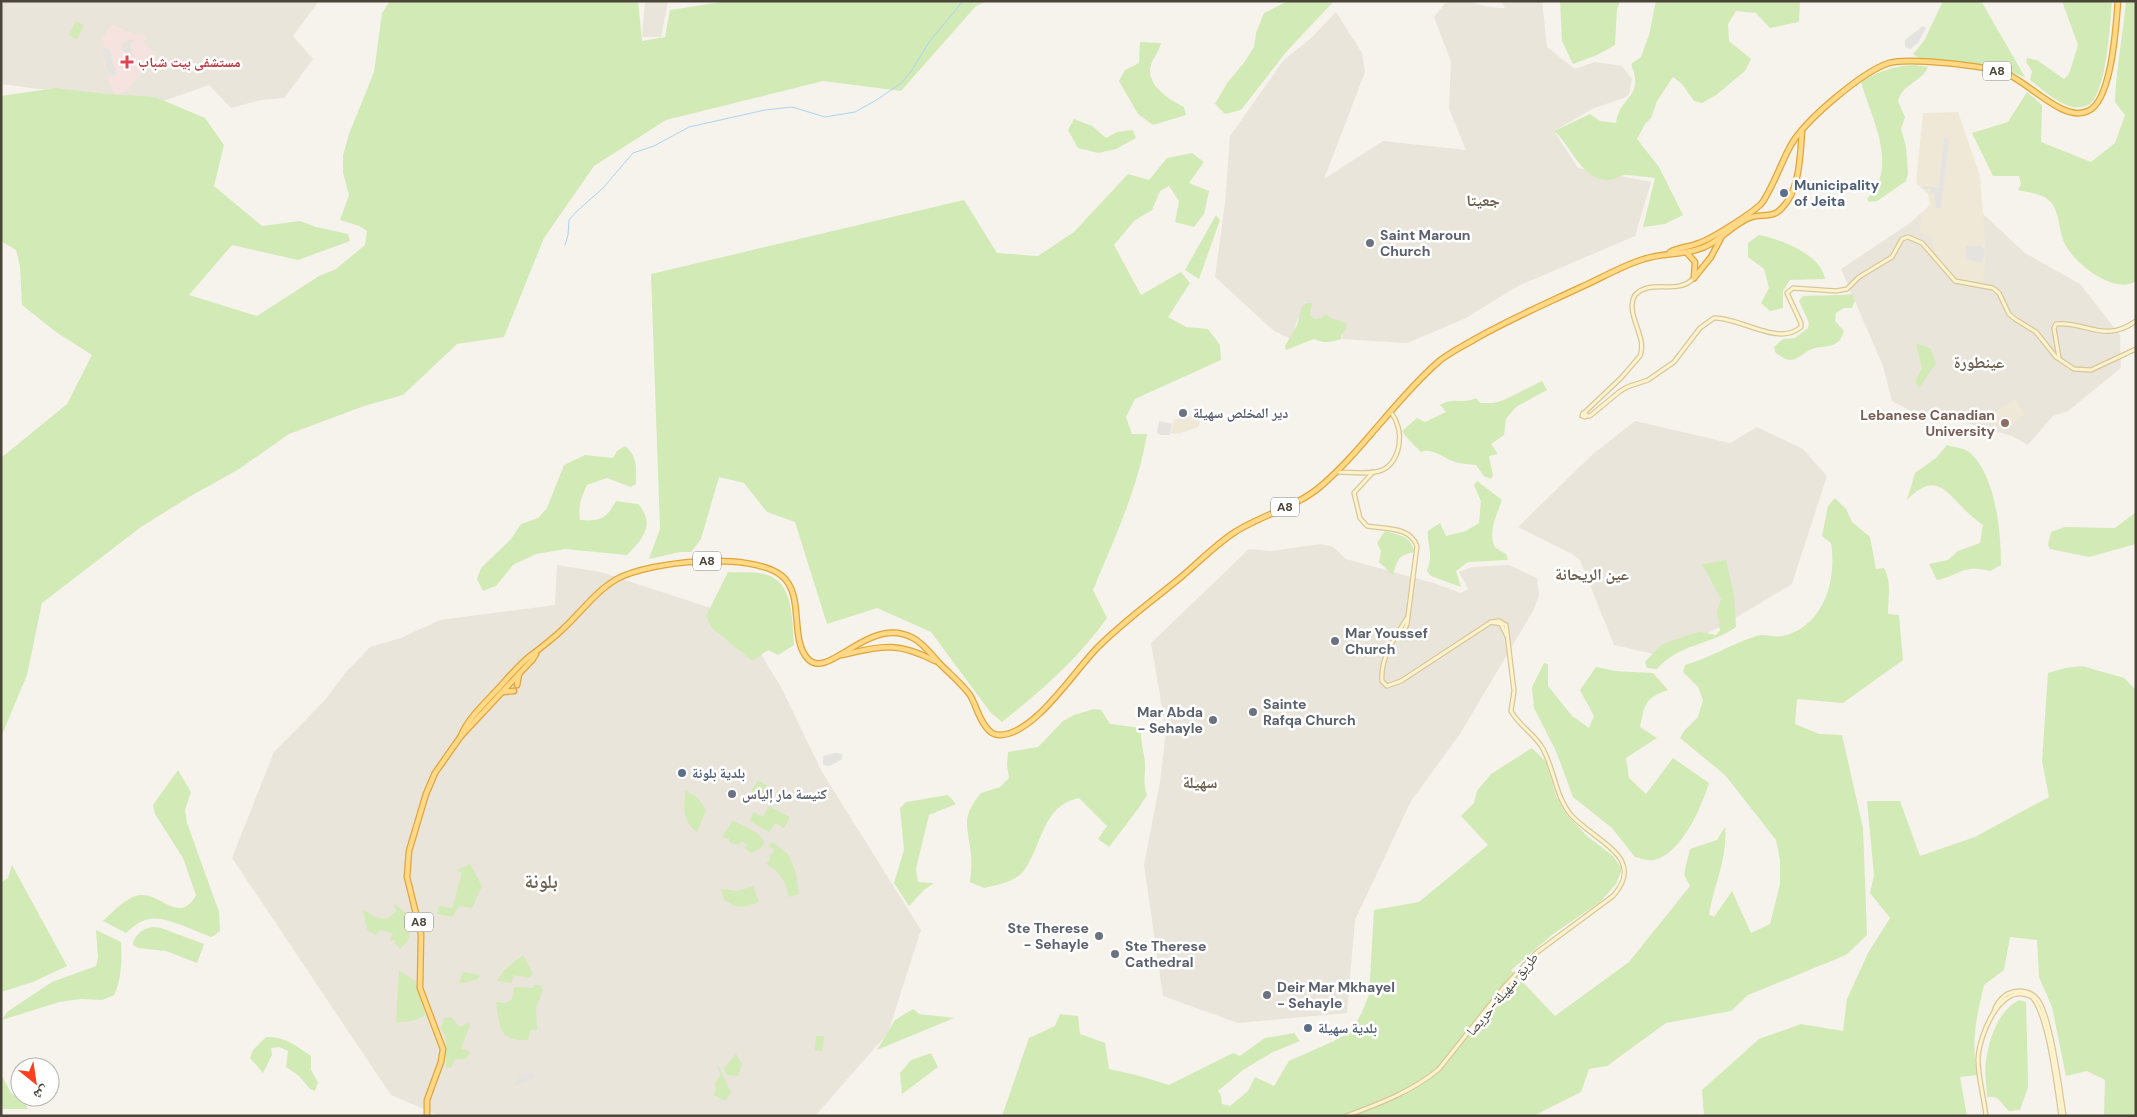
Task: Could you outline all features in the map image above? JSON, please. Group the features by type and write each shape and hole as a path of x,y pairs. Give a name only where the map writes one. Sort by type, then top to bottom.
{"highway":[{"name":"A8","path":"461,736 464,728 486,701 530,656 536,653 607,586 635,572 713,561 762,566 783,577 792,592 801,642 809,660 820,665 831,662 857,642 873,636 895,633 909,636 924,647 967,691 984,725 990,732 1001,735 1025,726 1044,709 1100,645 1229,536 1313,492 1336,472 1390,412 1441,360 1489,331 1542,303 1649,257 1699,243 1762,204 1795,139 1823,110 1857,80 1883,66 1902,61 1993,70 2019,80 2065,111 2079,113 2088,111 2098,103 2107,78 2118,1"},
{"name":"A8","path":"1667,253 1694,251 1722,237 1751,217 1771,216 1780,212 1792,194 1802,132"},
{"path":"1795,139 1801,143"},
{"path":"1694,278 1711,257 1722,237"},
{"path":"1694,278 1695,265 1693,257 1699,243"},
{"path":"1686,252 1693,257"},
{"path":"857,642 859,648 865,650"},
{"path":"838,656 895,646 918,652 939,662"},
{"path":"918,652 924,647"},
{"name":"A8","path":"427,1116 427,1100 442,1062 443,1049 439,1034 420,988 421,934 408,883 407,862 432,779 461,736 534,659 536,653"},
{"path":"517,685 520,672"},
{"path":"500,694 505,691 514,691"}],"main road":[{"path":"1694,278 1686,284 1673,287 1647,287 1635,295 1632,305 1641,339 1642,351 1640,356 1585,414 1593,413 1619,392 1627,387 1648,380 1674,362 1700,328 1714,318 1729,319 1767,332 1792,333 1801,327 1801,322 1788,296 1790,289 1836,291 1847,289 1859,277 1892,257 1902,240 1908,237 1922,243 1955,281 1993,288 1999,293 2009,314 2036,332 2052,353 2074,369 2091,370 2136,350"},
{"path":"2061,361 2055,341 2054,328 2056,324 2105,332 2124,328 2136,321"},
{"path":"1336,472 1373,472 1388,468 1396,457 1400,435 1390,412"},
{"name":"طريق سهيلة-حريصا","path":"1346,1116 1398,1095 1428,1078 1439,1069 1505,986 1536,953 1558,935 1604,904 1618,890 1624,880 1624,868 1620,858 1571,815 1560,798 1543,749 1528,729 1513,715 1510,708 1514,691 1506,625 1499,621 1491,622 1401,681 1387,686 1382,681 1383,664 1397,635 1405,629 1417,546 1415,541 1406,533 1381,526 1367,526 1360,518 1354,493 1373,472"},
{"path":"1986,1116 1978,1057 1984,1033 1995,1008 2003,997 2016,991 2031,993 2038,999 2043,1010 2050,1035 2063,1116"}],"shaded area":[{"path":"1,1 319,1 293,36 313,59 284,98 261,100 231,108 209,85 155,104 1,84"},
{"path":"645,1 668,1 661,37 642,37"},
{"path":"1447,1 1467,1 1488,7 1505,8 1501,1 1542,1 1547,47 1575,69 1595,62 1622,66 1632,79 1629,94 1624,98 1594,108 1554,131 1578,168 1651,182 1635,236 1518,286 1464,319 1407,343 1341,339 1344,322 1322,318 1316,320 1310,316 1298,318 1291,339 1274,331 1215,277 1225,203 1230,136 1283,61 1311,38 1336,12 1362,53 1365,72 1324,179 1383,141 1466,150 1449,109 1451,62 1434,17"},
{"name":"مستشفى بيت شباب","path":"112,25 139,36 141,33 146,38 143,42 157,55 126,91 117,95 112,90 100,49 104,47 102,36 107,35 106,31"},
{"path":"1923,26 1926,28 1918,43 1910,49 1905,47 1905,40"},
{"path":"135,39 130,42 133,57 123,60 122,57 126,56 122,47 123,44 128,40"},
{"path":"101,49 109,49 117,74 109,76"},
{"path":"1958,112 1980,176 1986,254 1983,281 1959,280 1952,277 1935,257 1932,237 1919,231 1922,213 1930,205 1928,194 1916,183 1923,113"},
{"path":"1944,138 1949,140 1941,208 1936,208 1934,194 1931,193 1931,189 1923,189 1923,186 1939,188"},
{"path":"1935,201 1970,202 2025,253 2080,284 2120,335 2121,368 2068,411 2053,416 2028,445 2012,436 1964,422 1915,413 1892,401 1883,366 1841,269 1910,223"},
{"path":"1966,246 1982,246 1985,253 1982,263 1966,259"},
{"name":"Lebanese Canadian University","path":"2015,399 2026,414 2003,431 1990,415"},
{"path":"1194,413 1203,414 1198,427 1178,434 1171,433 1174,419 1179,419 1180,415 1189,417"},
{"path":"1159,421 1172,424 1170,435 1160,435 1157,433"},
{"path":"1635,421 1730,443 1757,427 1803,449 1827,476 1792,584 1722,626 1662,656 1614,645 1580,560 1572,554 1518,527 1593,454"},
{"path":"1321,544 1333,547 1346,559 1433,583 1461,593 1468,589 1459,572 1472,567 1509,565 1537,578 1539,595 1533,611 1460,734 1411,801 1355,920 1347,1013 1238,1023 1163,996 1144,865 1160,782 1166,731 1151,643 1249,549 1271,551"},
{"name":"بلونة","path":"557,565 601,572 738,617 781,687 822,772 921,930 888,1033 815,1116 440,1116 391,1095 232,858 274,752 325,700 346,672 370,647 401,638 440,620 555,605"},
{"path":"835,753 842,754 842,759 830,766 823,765 823,756"},
{"path":"532,1072 535,1074 534,1078 515,1086 514,1083 519,1080 518,1076"}],"green space":[{"path":"390,1 638,1 642,41 665,37 670,10 728,1 988,1 976,6 901,91 823,81 666,120 594,166 544,238 504,337 457,344 403,395 364,406 289,434 239,469 141,527 42,603 27,675 1,737 1,458 67,404 92,355 56,332 22,305 20,266 16,250 1,241 1,96 56,88 155,97 205,118 224,145 214,186 262,226 300,221 316,227 348,234 350,241 298,260 232,245 189,295 257,316 319,276 336,269 365,245 367,231 359,226 340,220 349,195 343,172 343,156 349,134 374,72 382,13"},
{"path":"1288,1 1334,1 1287,51 1241,110 1225,114 1215,104 1227,83 1254,47 1256,33 1264,13"},
{"path":"1560,1 1620,1 1617,9 1615,45 1597,55 1573,64 1562,41"},
{"path":"1656,1 1800,1 1799,22 1770,28 1756,13 1736,11 1728,24 1729,41 1751,59 1745,71 1716,95 1702,103 1694,101 1682,84 1673,77 1657,101 1651,118 1645,124 1637,139 1659,167 1683,215 1665,224 1643,227 1655,178 1624,175 1610,180 1599,179 1584,169 1554,131 1590,114 1600,121 1616,123 1618,114 1630,96 1635,84 1635,75 1631,64 1641,57 1649,35"},
{"path":"1943,1 1981,1 2025,77 1991,66 1920,59 1913,54 1924,41"},
{"path":"2062,1 2112,1 2107,55 2101,84 2091,103 2082,107 2067,105 2056,100 2030,80 2032,71 2026,62 2027,58 2037,60 2064,79 2069,74 2078,45"},
{"path":"2126,1 2136,1 2136,281 2127,284 2117,284 2095,275 2076,259 2064,242 2057,214 2050,201 2037,194 2018,190 2021,184 2019,176 1993,176 1972,133 2008,122 2027,92 2042,105 2041,142 2091,162 2115,143 2125,115 2115,102"},
{"path":"76,21 84,25 77,39 69,35"},
{"path":"1140,42 1161,43 1150,68 1153,82 1164,94 1184,107 1186,115 1153,125 1138,114 1119,81 1125,70 1139,63"},
{"path":"1915,65 1928,67 1900,95 1898,101 1905,117 1901,129 1906,146 1908,173 1906,181 1877,201 1869,202 1867,199 1877,187 1881,173 1882,158 1876,126 1861,82 1887,70"},
{"path":"1074,119 1092,126 1106,138 1117,132 1133,130 1136,138 1116,149 1098,153 1078,148 1068,130"},
{"path":"1192,153 1204,162 1189,183 1209,191 1204,214 1194,227 1175,222 1179,201 1169,186 1160,191 1152,210 1134,221 1114,245 1141,295 1181,272 1190,283 1168,317 1186,327 1208,329 1220,345 1221,360 1135,399 1126,417 1132,434 1147,434 1143,454 1124,514 1093,590 1107,618 1084,647 1058,674 1002,722 991,713 931,632 877,608 827,624 795,522 767,512 744,483 719,477 701,539 691,552 680,552 649,559 660,529 651,274 964,200 997,253 1038,256 1074,232 1128,174 1149,180 1167,158"},
{"path":"1216,215 1220,220 1199,279 1185,270"},
{"path":"1759,235 1788,244 1808,255 1822,270 1825,279 1790,280 1783,291 1783,308 1770,311 1761,303 1769,288 1764,269 1748,257 1748,243"},
{"path":"1852,294 1855,300 1852,308 1844,308 1836,313 1835,321 1844,331 1838,342 1831,346 1812,349 1793,360 1786,359 1775,352 1774,347 1783,339 1795,338 1808,328 1809,323 1799,301 1803,296"},
{"path":"1306,303 1312,303 1310,315 1314,319 1322,318 1326,314 1347,324 1346,329 1341,335 1341,339 1321,342 1314,339 1286,350 1285,346 1297,325 1302,307"},
{"path":"1916,344 1931,349 1936,363 1919,388 1915,382 1922,368"},
{"path":"1542,381 1547,390 1516,407 1506,419 1504,435 1491,444 1498,454 1489,456 1493,476 1491,479 1484,476 1476,465 1455,462 1430,451 1421,452 1402,431 1417,418 1425,422 1446,412 1440,405 1446,402 1466,401 1476,398 1480,403 1494,403"},
{"path":"1947,445 1969,452 1978,462 1985,475 1991,489 1998,521 2001,565 1990,571 1967,569 1937,580 1929,564 1948,560 1958,551 1980,543 1983,525 1946,491 1939,487 1932,485 1925,487 1907,500 1915,473 1936,458"},
{"path":"625,446 634,459 636,484 631,487 607,478 587,485 580,502 579,515 580,520 593,520 606,515 616,501 638,504 646,518 647,525 638,543 627,555 565,549 536,554 513,565 496,586 483,591 477,579 481,568 511,539 521,524 538,518 547,508 564,465 585,455 613,458 617,451"},
{"path":"1477,481 1502,500 1492,531 1492,537 1496,548 1506,554 1508,560 1468,562 1456,571 1461,587 1431,576 1427,571 1430,555 1428,531 1440,523 1446,536 1466,531 1479,523 1481,501 1474,485"},
{"path":"1835,498 1846,509 1852,522 1870,537 1876,569 1884,568 1889,590 1888,614 1899,615 1903,660 1843,703 1797,699 1795,724 1819,734 1842,735 1863,828 1867,935 1846,955 1748,995 1731,1011 1666,1023 1607,1066 1589,1069 1581,1092 1533,1116 1002,1116 1029,1038 1055,1026 1060,1014 1078,1016 1080,1034 1105,1043 1109,1069 1169,1085 1233,1053 1240,1056 1265,1038 1294,1033 1300,1041 1273,1052 1243,1070 1218,1091 1222,1104 1230,1106 1248,1091 1255,1077 1274,1086 1289,1061 1334,1041 1352,1030 1369,995 1374,910 1419,902 1488,845 1461,816 1474,803 1477,791 1491,774 1532,748 1546,762 1556,796 1566,814 1587,836 1613,856 1622,869 1616,884 1600,902 1553,934 1511,970 1555,1016 1629,962 1690,886 1684,874 1690,849 1717,840 1725,827 1723,860 1709,914 1714,917 1732,891 1751,933 1770,924 1780,884 1780,860 1776,840 1725,775 1680,738 1684,731 1698,717 1703,700 1698,687 1683,672 1685,665 1747,639 1759,635 1782,636 1796,631 1808,623 1818,612 1829,586 1832,572 1831,543 1822,536 1828,506"},
{"path":"2136,512 2136,544 2089,557 2050,549 2048,545 2051,532 2065,527 2115,528"},
{"path":"1385,531 1408,539 1414,552 1404,555 1399,559 1393,575 1379,562 1381,551 1377,543"},
{"path":"1726,560 1734,595 1736,627 1716,638 1675,654 1657,669 1647,668 1645,662 1661,645 1699,632 1716,635 1720,630 1717,612 1721,599 1702,564"},
{"path":"728,572 752,572 769,575 781,584 789,599 791,608 794,645 778,655 768,650 752,661 712,628 706,616"},
{"path":"1544,663 1548,664 1548,686 1572,716 1589,728 1594,716 1580,690 1596,667 1615,671 1653,673 1668,690 1654,696 1645,707 1640,727 1657,738 1626,758 1629,778 1646,794 1673,758 1709,783 1701,805 1689,828 1682,839 1664,856 1654,860 1635,857 1612,828 1573,797 1556,751 1534,708 1532,687"},
{"path":"2082,666 2124,678 2136,690 2136,1116 2104,1116 2105,1080 2087,1071 2066,1076 2052,1007 2039,977 2037,940 2010,937 2004,970 1984,985 1974,1040 1977,1075 1960,1077 1967,1116 1704,1116 1702,1090 1759,1039 1801,1024 1843,1031 1847,999 1868,953 1890,918 1870,893 1874,875 1867,801 1900,801 1920,856 1975,837 2049,797 2042,761 2048,673"},
{"path":"1094,709 1101,710 1110,724 1141,728 1147,795 1138,809 1109,847 1098,839 1107,826 1079,798 1067,802 1050,817 1031,859 1017,877 984,888 970,882 971,854 967,822 970,809 981,793 1000,787 1009,778 1008,752 1038,747 1063,721 1074,715"},
{"path":"178,770 191,792 185,810 187,823 219,912 220,931 212,937 163,919 155,918 136,924 126,933 103,921 120,905 131,898 141,895 148,896 177,908 190,904 196,895 183,858 155,814 153,805"},
{"path":"758,780 767,786 761,798 751,791"},
{"path":"685,791 697,798 706,810 697,832 686,819 684,809"},
{"path":"948,795 956,804 929,815 916,869 918,882 934,883 924,890 909,906 894,883 904,850 900,808 906,802"},
{"path":"769,806 790,817 784,828 775,823 769,832 749,821 754,812 763,817"},
{"path":"733,820 757,833 765,842 760,849 751,853 744,847 748,845 741,841 739,845 730,843 729,839 722,837"},
{"path":"772,842 788,854 796,873 799,894 788,897 787,887 782,877 766,864 770,861 769,857 775,849 768,847"},
{"path":"470,864 482,886 472,908 459,906 452,917 437,914 439,906 452,908 462,873 457,870"},
{"path":"12,865 67,966 33,982 1,992 1,883 8,878"},
{"path":"753,886 759,902 741,907 724,900 721,889 738,891"},
{"path":"394,904 414,919 410,923 408,940 400,949 395,943 396,940 390,941 393,933 380,930 375,935 367,929 363,910 375,917 386,919 396,912"},
{"path":"153,927 161,928 204,944 197,963 166,951 138,948 133,945 135,938 140,933"},
{"path":"96,930 121,942 121,969 114,995 102,1000 81,999 59,1002 2,1020 7,1012 52,982 96,966 98,958"},
{"path":"523,955 532,971 532,975 529,978 513,975 512,983 497,981 504,970"},
{"path":"399,970 416,982 425,1015 418,1019 396,1022"},
{"path":"463,972 480,975 479,979 459,984"},
{"path":"534,985 540,985 543,990 536,1008 537,1030 530,1030 528,1040 511,1038 502,1031 496,1002 506,1003 512,999 514,987 533,988"},
{"path":"2019,1000 2026,1002 2028,1087 2020,1110 2009,1111 1995,1097 1987,1097 1985,1066 1989,1044 2000,1018 2005,1011"},
{"path":"913,1009 919,1014 954,1018 877,1050 895,1020"},
{"path":"451,1017 459,1027 468,1023 470,1025 461,1048 470,1052 466,1059 455,1059 451,1068 446,1067 446,1037 441,1029 444,1018"},
{"path":"816,1036 824,1036 822,1051 815,1050"},
{"path":"266,1037 285,1040 311,1056 311,1070 318,1082 315,1091 310,1089 299,1076 286,1067 288,1051 279,1047 271,1048 272,1055 263,1073 250,1058 253,1050"},
{"path":"931,1053 938,1067 902,1094 900,1073 911,1060"},
{"path":"736,1054 742,1064 738,1076 727,1075 724,1068"},
{"path":"717,1066 731,1093 725,1101 714,1095 715,1083 721,1075"},
{"path":"1,1074 10,1091 10,1107 27,1107 28,1109 1,1109"}],"waterway":[{"path":"565,245 569,220 603,188 633,153 654,146 689,127 765,110 792,107 825,117 855,112 900,84 911,72 929,42 963,1"}],"place":[{"name":"مستشفى بيت شباب","path":"127,62"},
{"name":"Municipality of Jeita","path":"1784,193"},
{"name":"Saint Maroun Church","path":"1370,243"},
{"name":"دير المخلص سهيلة","path":"1183,413"},
{"name":"Lebanese Canadian University","path":"2005,423"},
{"name":"Mar Youssef Church","path":"1335,641"},
{"name":"Sainte Rafqa Church","path":"1253,712"},
{"name":"Mar Abda - Sehayle","path":"1213,720"},
{"name":"بلدية بلونة","path":"682,773"},
{"name":"كنيسة مار إلياس","path":"732,794"},
{"name":"Ste Therese - Sehayle","path":"1099,936"},
{"name":"Ste Therese Cathedral","path":"1115,954"},
{"name":"Deir Mar Mkhayel - Sehayle","path":"1267,995"},
{"name":"بلدية سهيلة","path":"1308,1028"}],"district":[{"name":"جعيتا","path":"1483,200"},
{"name":"عينطورة","path":"1979,362"},
{"name":"عين الريحانة","path":"1592,574"},
{"name":"سهيلة","path":"1200,782"},
{"name":"بلونة","path":"541,881"}]}
